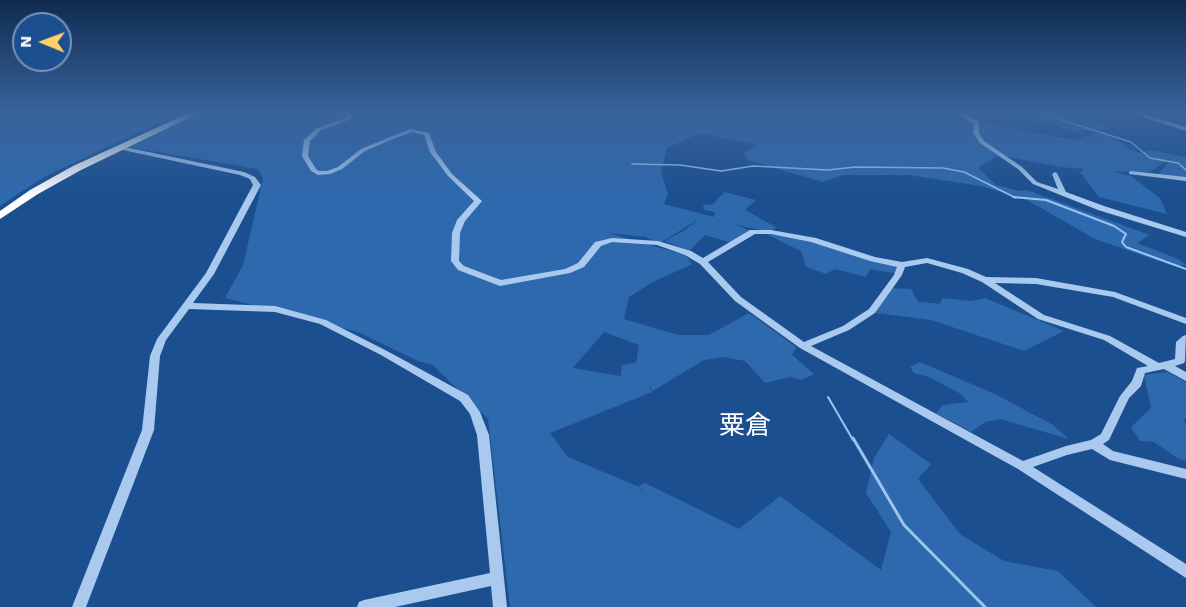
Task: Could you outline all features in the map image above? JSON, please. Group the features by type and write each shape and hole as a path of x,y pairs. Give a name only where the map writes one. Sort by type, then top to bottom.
{"highway":[{"path":"0,216 34,192 136,140"}],"street":[{"path":"307,140 305,156 312,170 318,173 328,173 340,168 363,150 386,140"},
{"path":"428,140 433,152 450,175 478,201 461,220 456,233 455,261 461,268 491,281 507,282 575,269 598,244 604,242 660,244 688,253 703,262 738,299 803,346 1022,466 1186,572"},
{"path":"981,140 1020,168 1035,183 1064,195 1186,235"},
{"path":"79,607 148,430 155,356 162,339 189,306 210,274 257,185 253,178 242,173 120,148"},
{"path":"1131,173 1186,179"},
{"path":"1055,174 1064,195"},
{"path":"703,262 754,232 813,240 902,265 927,260 965,271 985,280 1041,317 1107,338 1186,377"},
{"path":"803,346 846,328 872,312 898,275 902,265"},
{"path":"985,280 1043,282 1115,295 1186,321"},
{"path":"189,306 275,309 323,322 384,352 464,398 475,412 483,435 500,607"},
{"path":"1022,466 1094,444 1105,437 1125,396 1137,383 1141,372 1180,361 1181,342 1186,338"},
{"path":"1094,444 1110,455 1186,474"},
{"path":"364,607 496,578"}],"shaded area":[{"path":"0,140 121,140 44,177 0,206"},
{"path":"142,140 684,140 667,148 661,172 668,194 664,204 714,217 715,212 704,210 703,205 713,204 724,192 756,200 745,210 776,227 771,232 807,239 900,265 898,274 870,269 866,277 835,269 826,274 806,267 801,251 762,232 765,231 733,224 754,232 732,243 705,235 689,251 665,241 699,219 660,243 645,237 608,233 685,255 692,264 653,282 629,297 624,319 678,335 709,335 749,313 796,347 792,355 814,374 802,380 790,377 765,383 745,361 724,357 704,360 653,391 648,384 652,392 550,433 568,457 637,486 648,498 638,486 645,483 739,529 780,496 881,570 891,532 866,493 874,458 889,434 931,464 918,479 960,534 1004,561 1058,571 1096,607 510,607 488,419 433,365 418,361 358,332 225,298 243,265 263,179 258,169 129,147","holes":["604,332 639,345 636,363 622,365 621,376 573,368"]},
{"path":"735,140 1117,140 1140,153 1150,150 1186,157 1186,178 1159,174 1173,156 1150,172 1111,171 1131,176 1160,198 1167,214 1099,197 1080,172 1084,169 998,155 978,168 996,185 1019,191 1027,190 1150,235 1137,243 1178,259 1186,265 1173,266 1095,239 1027,200 981,186 909,175 843,175 823,182 747,160 744,153 758,145"},
{"path":"889,288 911,289 918,302 940,304 942,298 971,301 985,298 1064,331 1024,351 931,320 876,313"},
{"path":"920,362 995,394 1053,425 1069,439 1000,419 985,422 971,432 936,413 943,405 968,402 961,394 929,377 914,373 910,367"},
{"path":"1168,372 1186,382 1186,419 1184,420 1186,424 1186,461 1177,458 1154,442 1140,441 1131,427 1151,408 1144,375"}],"waterway":[{"path":"1126,140 1150,158 1178,163 1186,170"},
{"path":"632,164 680,165 721,171 753,166 828,170 855,167 943,168 964,172 1014,197"},
{"path":"1014,197 1046,200 1114,226 1126,234 1122,242 1126,247 1186,269"},
{"path":"828,397 853,440"},
{"path":"853,438 904,525 985,607"}],"district":[{"name":"粟倉","path":"745,426"}]}
